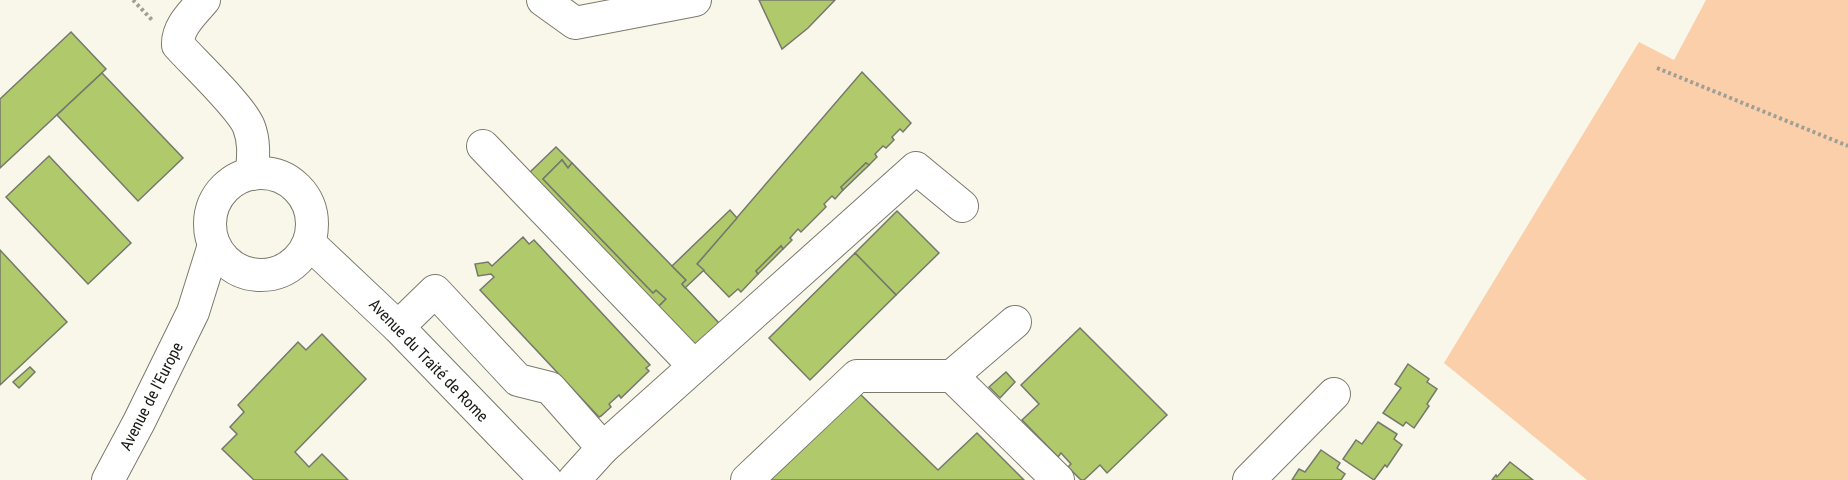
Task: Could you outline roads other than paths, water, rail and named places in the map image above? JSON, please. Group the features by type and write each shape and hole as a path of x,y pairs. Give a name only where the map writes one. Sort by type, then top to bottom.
{"street":[{"path":"204,0 180,30 177,37 178,45 248,124 254,152 252,174 273,174 293,184 307,201 312,222 309,243 298,260 281,271 262,275 242,272 226,261 214,245"},
{"path":"543,0 575,23 695,0"},
{"path":"483,146 694,366"},
{"path":"574,480 603,448 916,168 962,206"},
{"name":"Avenue de l'Europe","path":"108,480 140,422 193,312 214,245 210,223 215,200 230,183 252,174"},
{"name":"Avenue du Traité de Rome","path":"309,243 398,327 546,480"},
{"name":"Avenue de l'Europe","path":"193,312 242,272"},
{"path":"398,327 435,291 518,380 550,388 603,448"},
{"path":"747,480 857,376 952,376 1015,322"},
{"path":"952,376 1058,480"},
{"path":"1249,480 1334,394"}]}
